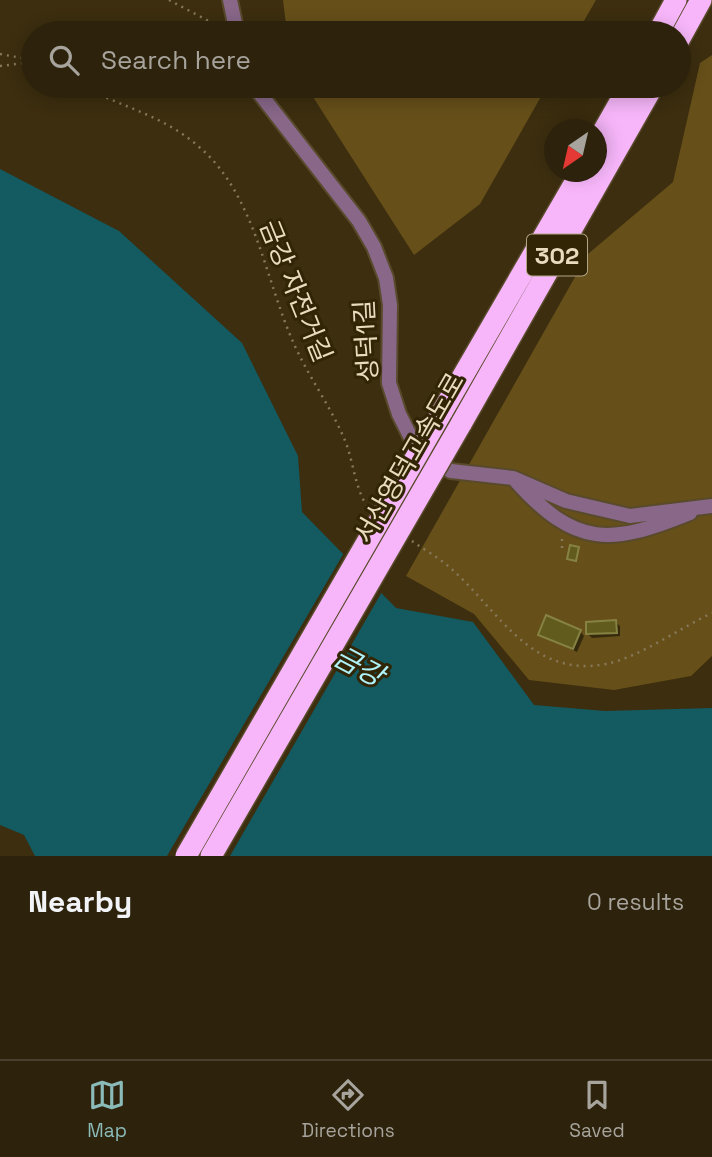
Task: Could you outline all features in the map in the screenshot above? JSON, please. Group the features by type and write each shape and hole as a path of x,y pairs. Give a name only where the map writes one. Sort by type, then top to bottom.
{"highway":[{"path":"665,21 676,0"},
{"path":"689,21 701,0"},
{"path":"607,126 622,98"},
{"name":"서산영덕고속도로","path":"211,856 646,98"},
{"name":"서산영덕고속도로","path":"186,856 575,182"}],"street":[{"path":"230,0 233,21"},
{"name":"성덕1길","path":"263,98 359,220 374,247 386,278 390,305 387,355 390,383 399,414 411,438 427,458 451,471 513,478 566,501 630,516 709,506"},
{"path":"513,478 535,502 585,534 610,538 709,506"}],"path":[{"path":"169,0 211,21"},
{"path":"0,54 21,58"},
{"path":"0,66 21,63"},
{"name":"금강 자전거길","path":"107,98 182,132 201,148 228,181 246,216 294,345 346,444 361,497 370,511"},
{"path":"408,539 447,565 528,647 548,659 568,665 608,663 712,614"}],"shaded area":[{"path":"283,0 596,0 584,21 286,21"},
{"path":"712,55 712,656 691,676 614,690 529,680 474,614 406,576 588,254 673,182 700,63"},
{"path":"314,98 540,98 480,204 414,255"}],"water":[{"name":"금강","path":"0,169 119,231 242,343 298,456 302,512 396,608 473,622 534,705 605,711 712,708 712,856 35,856 24,835 0,825"}],"pier":[{"path":"345,551 383,590 230,856 167,856"}],"building":[{"path":"570,545 579,547 576,561 567,559"},
{"path":"546,615 581,630 573,649 538,635"},
{"path":"616,620 617,633 586,634 586,622"}]}
